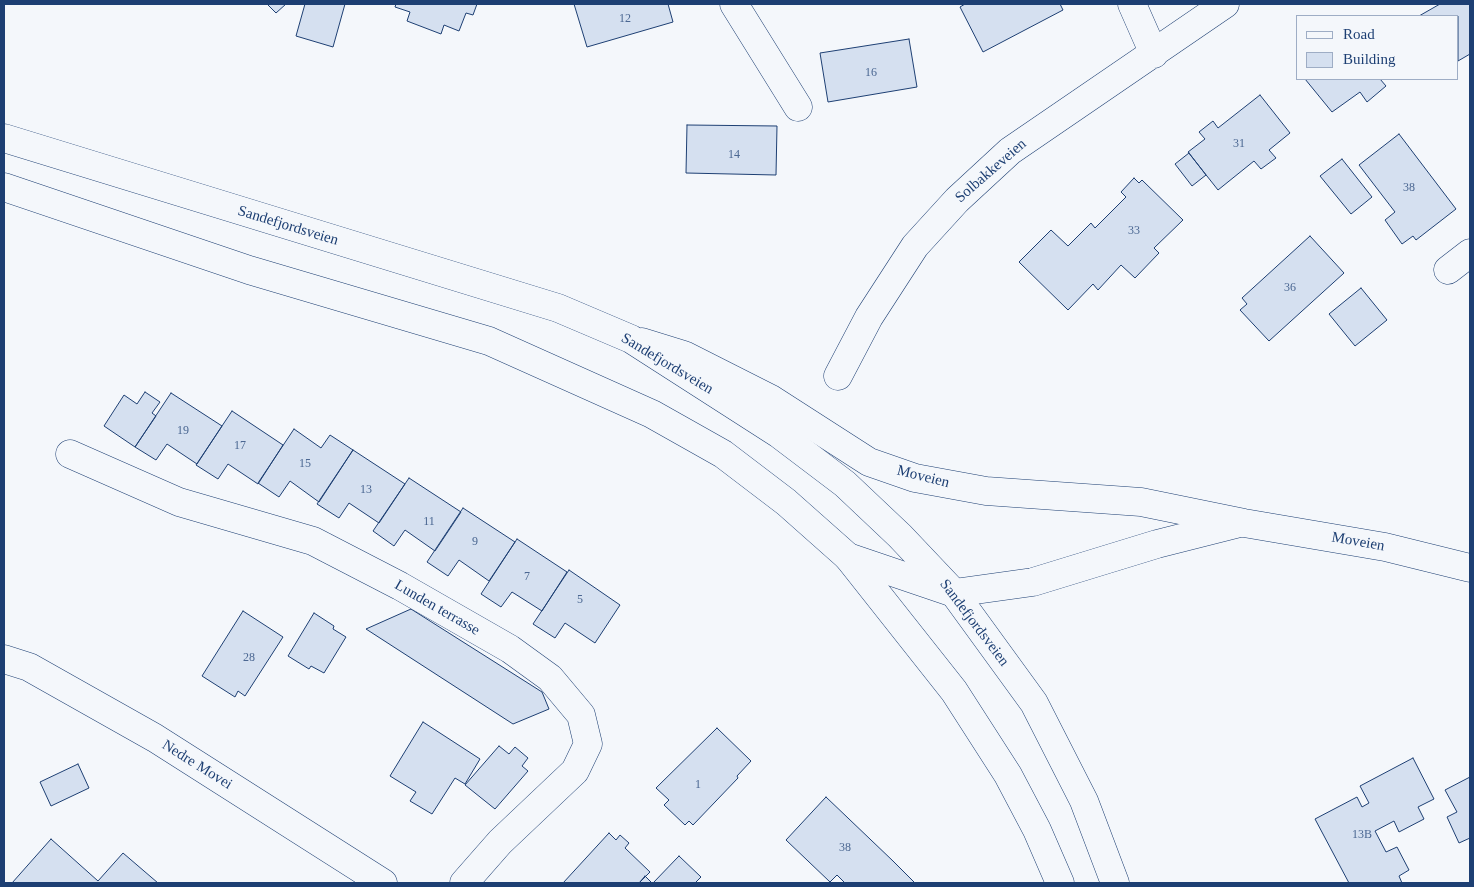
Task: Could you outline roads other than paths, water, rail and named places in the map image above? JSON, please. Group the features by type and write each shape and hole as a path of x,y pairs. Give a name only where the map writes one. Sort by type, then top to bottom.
{"street":[{"path":"734,4 798,107"},
{"path":"1132,4 1154,54"},
{"name":"Solbakkeveien","path":"838,376 870,317 914,246 957,200 1010,151 1225,4"},
{"name":"Sandefjordsveien","path":"4,138 558,308 631,339 779,434 845,484 900,536 954,593 1034,703 1084,801 1114,883"},
{"path":"4,187 248,270 488,341 652,414 723,454 786,502 848,557 954,691 1008,775 1038,830 1060,883"},
{"path":"1448,270 1470,253"},
{"name":"Moveien","path":"631,339 684,354 771,399 869,462 915,478 986,491 1141,502 1244,523 1385,547 1470,568"},
{"name":"Lunden terrasse","path":"70,454 179,502 313,541 400,586 510,650 550,678 581,714 588,744 575,771 500,842 464,883"},
{"name":"Moveien","path":"848,557 954,593 1033,582 1157,544 1244,523"},
{"name":"Nedre Movei","path":"4,659 29,667 155,738 383,883"}]}
